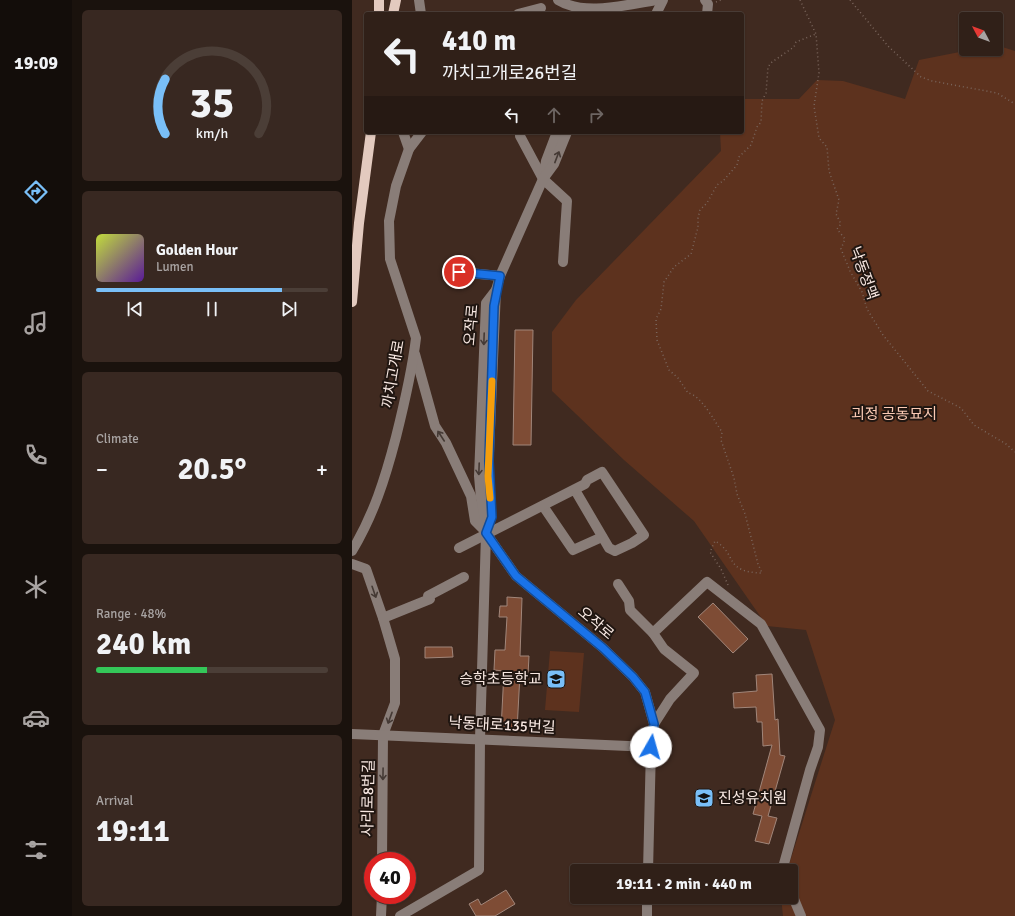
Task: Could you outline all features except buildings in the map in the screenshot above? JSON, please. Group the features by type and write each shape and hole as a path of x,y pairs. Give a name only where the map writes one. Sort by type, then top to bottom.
{"main road":[{"path":"379,0 379,12"},
{"path":"393,12 396,0"},
{"path":"352,302 355,221 371,134"}],"street":[{"path":"419,0 420,12"},
{"path":"562,2 588,12 658,0"},
{"path":"657,12 663,0"},
{"path":"705,0 708,4 707,12"},
{"path":"562,2 572,12"},
{"path":"524,12 540,7"},
{"path":"404,134 409,149"},
{"name":"까치고개로","path":"352,551 367,526 384,479 406,400 414,352 416,338 390,259 389,221 396,186 409,149 420,134"},
{"path":"520,134 543,179 567,201 562,262"},
{"name":"오작로","path":"543,179 546,161 556,134"},
{"name":"오작로","path":"566,134 554,164 543,179 500,276 496,290 488,476 492,517 486,533 516,576 603,648 633,677 645,692 654,724 651,747 648,864"},
{"path":"459,272 500,276"},
{"path":"400,916 479,870 480,739 486,533 475,521 471,496 446,442 435,426 414,352"},
{"path":"459,548 486,533 574,490 585,484 587,480 602,472 644,535 632,543 615,551 609,548 574,490"},
{"path":"543,506 573,550 602,537"},
{"path":"352,564 366,569 395,659 395,703 383,735"},
{"path":"383,618 430,599 428,596 464,577"},
{"path":"653,633 707,582 761,624 820,730 818,747 810,770 784,864"},
{"path":"618,584 629,601 630,610 653,633 664,648 694,673 670,698 654,724"},
{"name":"낙동대로135번길","path":"352,734 651,747"},
{"name":"사리로8번길","path":"382,852 383,735"},
{"path":"381,916 382,904"},
{"path":"647,904 647,916"},
{"path":"796,904 801,916"}],"path":[{"name":"낙동정맥","path":"800,0 816,34 819,73 814,106 819,138 827,147 829,171 839,200 836,214 841,224 837,229 845,239 841,249 850,271 862,292 866,309 883,335 928,391 961,408 974,425 1006,444 1015,452"},
{"path":"850,0 888,46 921,77 932,81 997,93 1015,104"},
{"path":"730,590 721,569 710,552 715,541 725,551 734,566 750,572 762,573 758,564 745,514 737,494 734,478 721,440 722,432 703,405 692,393 688,393 678,378 669,370 657,340 656,319 661,309 662,290 668,276 674,267 688,257 694,247 700,210 707,203 716,185 723,181 737,165 739,157 751,145 756,136 757,127 762,122 762,101 766,93 768,67 794,47 796,42 816,34"}],"green space":[{"name":"괴정 공동묘지","path":"1003,47 1015,51 1015,916 783,916 782,904 798,904 798,864 789,864 835,720 806,630 767,626 694,521 624,460 552,391 552,332 576,300 721,151 720,134 744,134 744,99 799,99 817,80 843,81 905,99 919,60 959,52 959,56 1003,56"},
{"path":"550,651 584,653 579,712 545,710"}],"slow traffic":[{"path":"490,498 488,476 492,381"}],"place":[{"name":"승학초등학교","path":"556,679"},
{"name":"진성유치원","path":"704,798"}],"route":[{"path":"459,272 500,276 494,306 488,476 492,517 486,533 516,576 603,648 633,677 645,692 654,724 651,747"}]}
